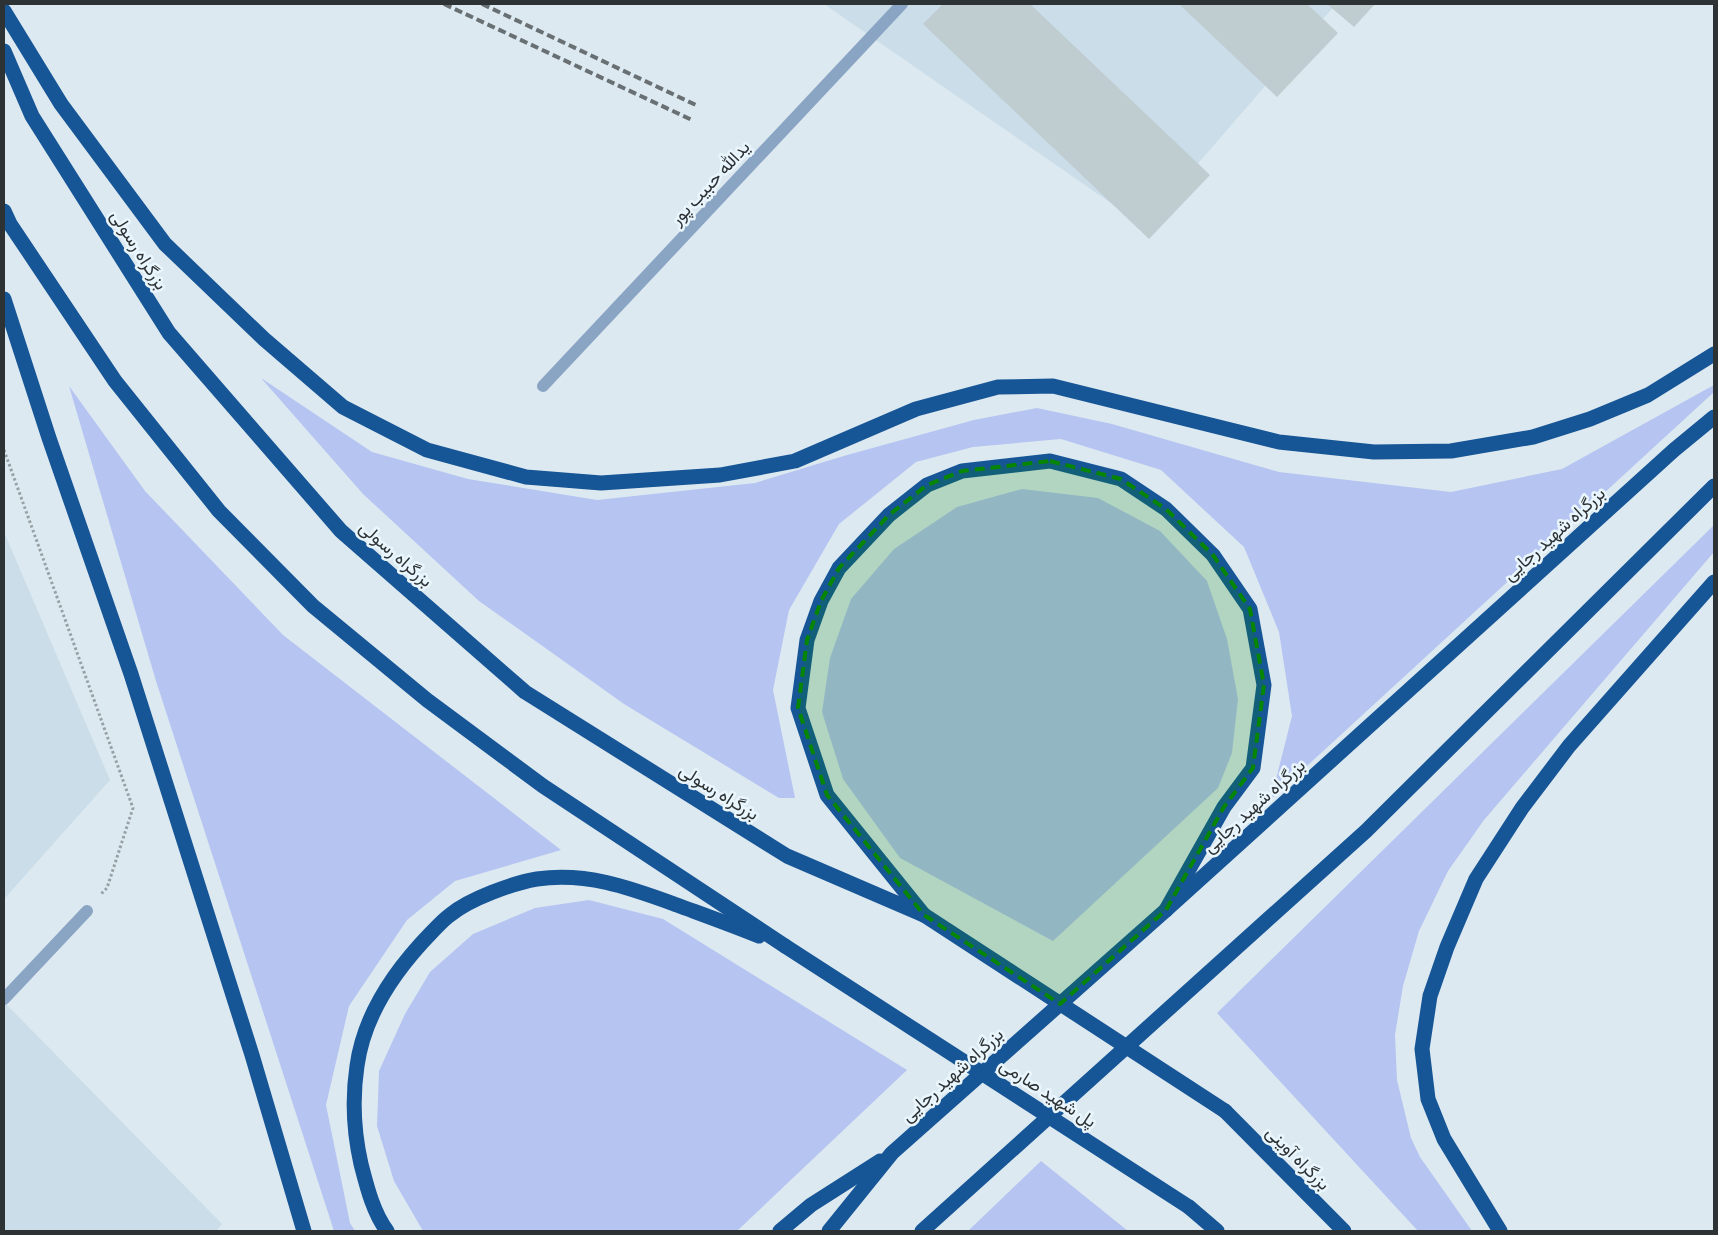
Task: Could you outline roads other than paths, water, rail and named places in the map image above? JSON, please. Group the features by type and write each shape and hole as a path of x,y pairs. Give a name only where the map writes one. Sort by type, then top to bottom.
{"highway":[{"path":"4,11 61,104 165,244 264,339 343,407 427,450 526,477 601,483 720,475 795,462 916,409 998,387 1054,386 1278,442 1374,452 1451,451 1533,437 1590,419 1648,395 1714,354"},
{"name":"بزرگراه رسولی","path":"4,51 32,116 169,333 342,530 525,692 787,856 924,915"},
{"path":"4,211 10,224 115,381 219,511 313,606 427,700 543,786 785,946"},
{"path":"4,299 49,438 134,683 252,1055 304,1231"},
{"name":"بزرگراه شهید رجایی","path":"829,1231 892,1153 1166,910 1674,450 1714,417"},
{"path":"924,915 827,794 798,708 807,640 820,601 839,568 889,515 927,485 962,472 1050,461 1121,479 1166,509 1213,555 1250,609 1264,685 1253,768 1224,806 1166,910"},
{"path":"922,1231 1366,831 1714,486"},
{"path":"1500,1231 1444,1139 1428,1099 1422,1049 1430,996 1447,947 1476,879 1522,808 1569,746 1714,582"},
{"path":"387,1231 381,1224 366,1186 359,1153 355,1121 357,1065 366,1031 378,1001 410,955 451,914 482,897 508,887 537,880 578,878 626,886 785,946"},
{"name":"بزرگراه آوینی","path":"924,915 1225,1111 1344,1231"},
{"name":"پل شهید صارمی","path":"785,946 1189,1207 1217,1231"},
{"path":"780,1231 812,1205 892,1153"}],"street":[{"name":"یدالله حبیب پور","path":"543,386 902,4"},
{"path":"4,999 87,911"}],"railway":[{"path":"444,4 692,120"},
{"path":"482,4 698,106"}]}
